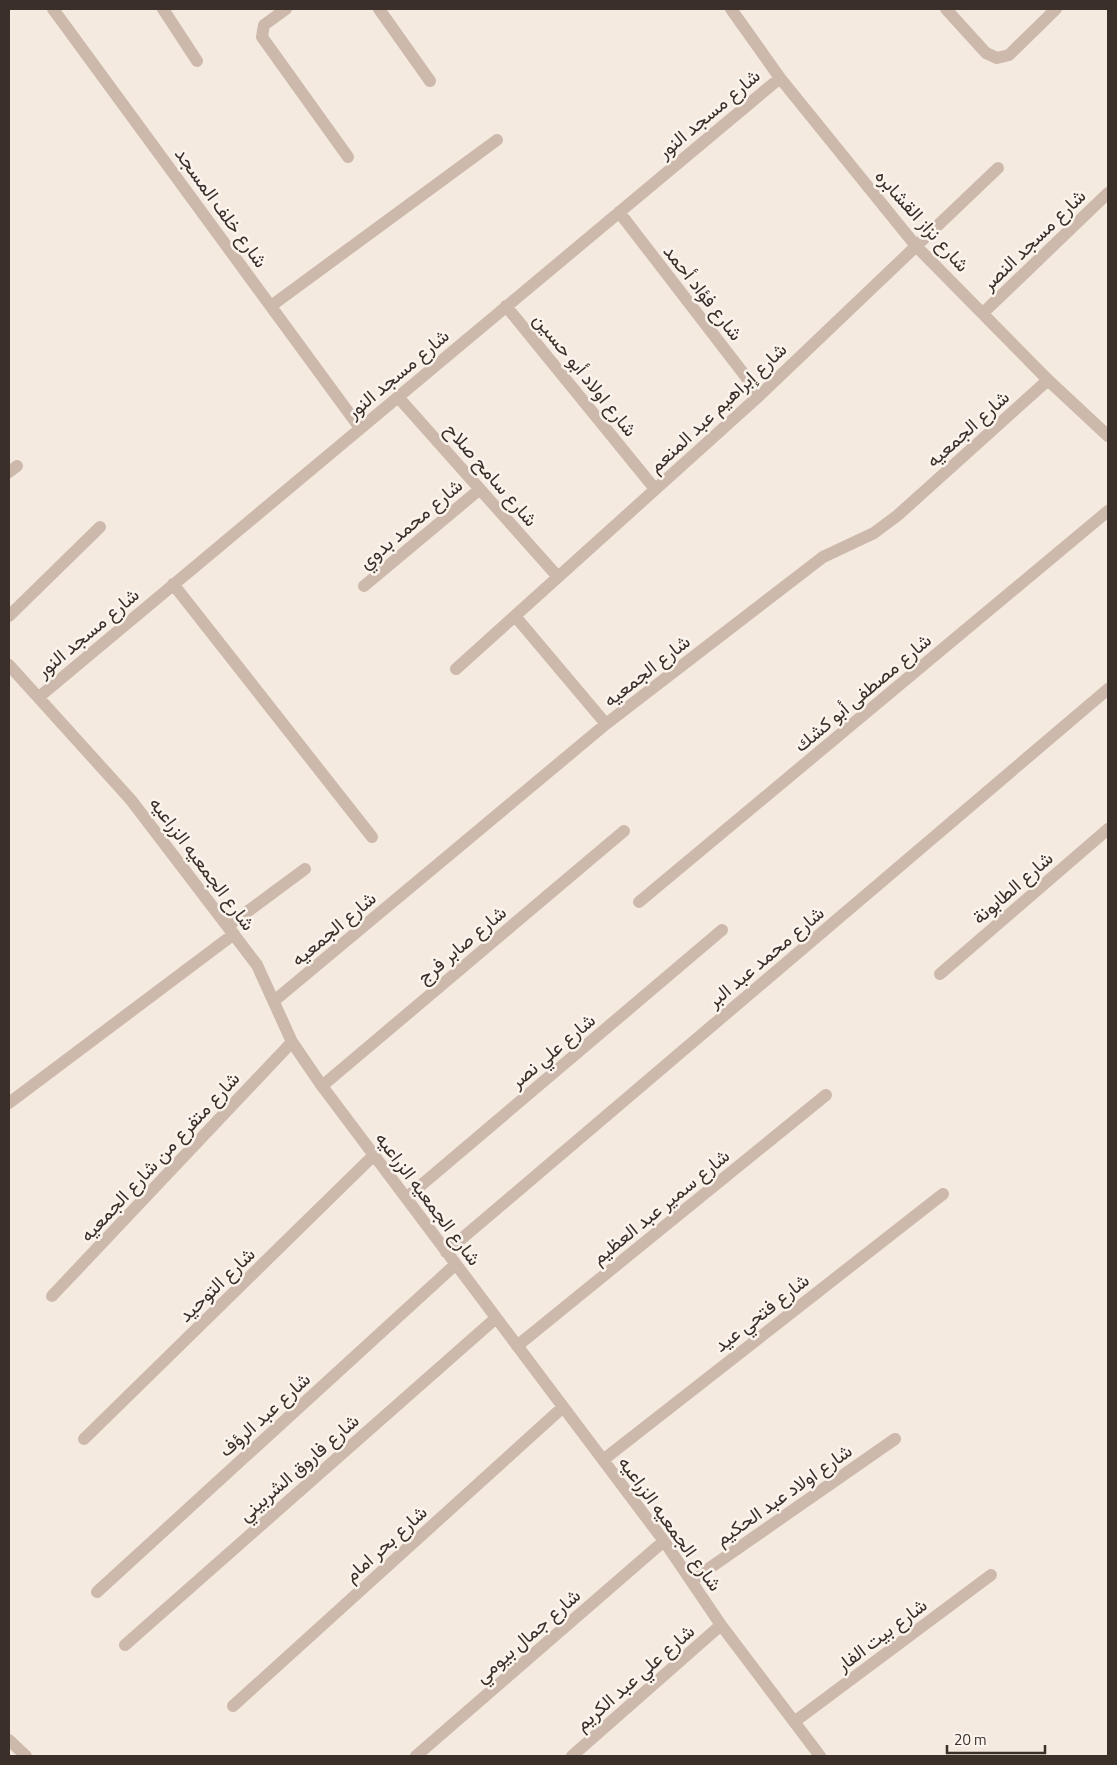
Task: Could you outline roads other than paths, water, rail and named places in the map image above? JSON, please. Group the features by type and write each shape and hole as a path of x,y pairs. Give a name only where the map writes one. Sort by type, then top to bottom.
{"street":[{"name":"شارع خلف المسجد","path":"53,9 360,428"},
{"path":"163,9 197,61"},
{"path":"286,9 264,25 262,37 348,158"},
{"path":"379,9 430,81"},
{"name":"شارع نزاز القشابره","path":"731,9 780,78 916,246 1048,380 1108,436"},
{"path":"946,9 986,53 997,58 1009,55 1056,9"},
{"name":"شارع مسجد النور","path":"39,697 780,78"},
{"path":"270,306 496,140"},
{"name":"شارع إبراهيم عبد المنعم","path":"456,669 760,394 998,168"},
{"name":"شارع مسجد النصر","path":"983,312 1108,193"},
{"name":"شارع فؤاد أحمد","path":"619,212 760,394"},
{"name":"شارع اولاد أبو حسين","path":"506,306 655,489"},
{"name":"شارع الجمعيه","path":"274,1002 606,724 824,556 874,533 898,515 1048,380"},
{"name":"شارع سامح صلاح","path":"398,396 558,577"},
{"name":"شارع محمد بدوي","path":"364,586 480,489"},
{"name":"شارع مصطفى أبو كشك","path":"640,902 1108,512"},
{"path":"9,616 100,527"},
{"path":"174,584 372,838"},
{"path":"515,616 606,724"},
{"name":"شارع الجمعيه الزراعيه","path":"9,665 131,800 258,965 292,1042 322,1086 562,1408 664,1541 721,1625 820,1756"},
{"name":"شارع محمد عبد البر","path":"446,1252 1108,690"},
{"name":"شارع الطابونة","path":"940,974 1108,829"},
{"name":"شارع صابر فرج","path":"322,1086 624,831"},
{"path":"9,1103 231,930 305,869"},
{"name":"شارع علي نصر","path":"406,1198 722,930"},
{"name":"شارع متفرع من شارع الجمعيه","path":"52,1296 292,1042"},
{"name":"شارع سمير عبد العظيم","path":"517,1346 826,1095"},
{"name":"شارع التوحيد","path":"84,1439 374,1155"},
{"name":"شارع فتحي عيد","path":"602,1460 943,1194"},
{"name":"شارع عبد الرؤف","path":"97,1592 456,1264"},
{"name":"شارع فاروق الشربيني","path":"125,1645 496,1318"},
{"name":"شارع بحر امام","path":"233,1706 562,1408"},
{"name":"شارع اولاد عبد الحكيم","path":"691,1581 896,1439"},
{"name":"شارع جمال بيومي","path":"416,1756 664,1541"},
{"name":"شارع بيت الفار","path":"794,1722 991,1575"},
{"name":"شارع علي عبد الكريم","path":"572,1756 721,1625"},
{"path":"9,1740 26,1756"}]}
